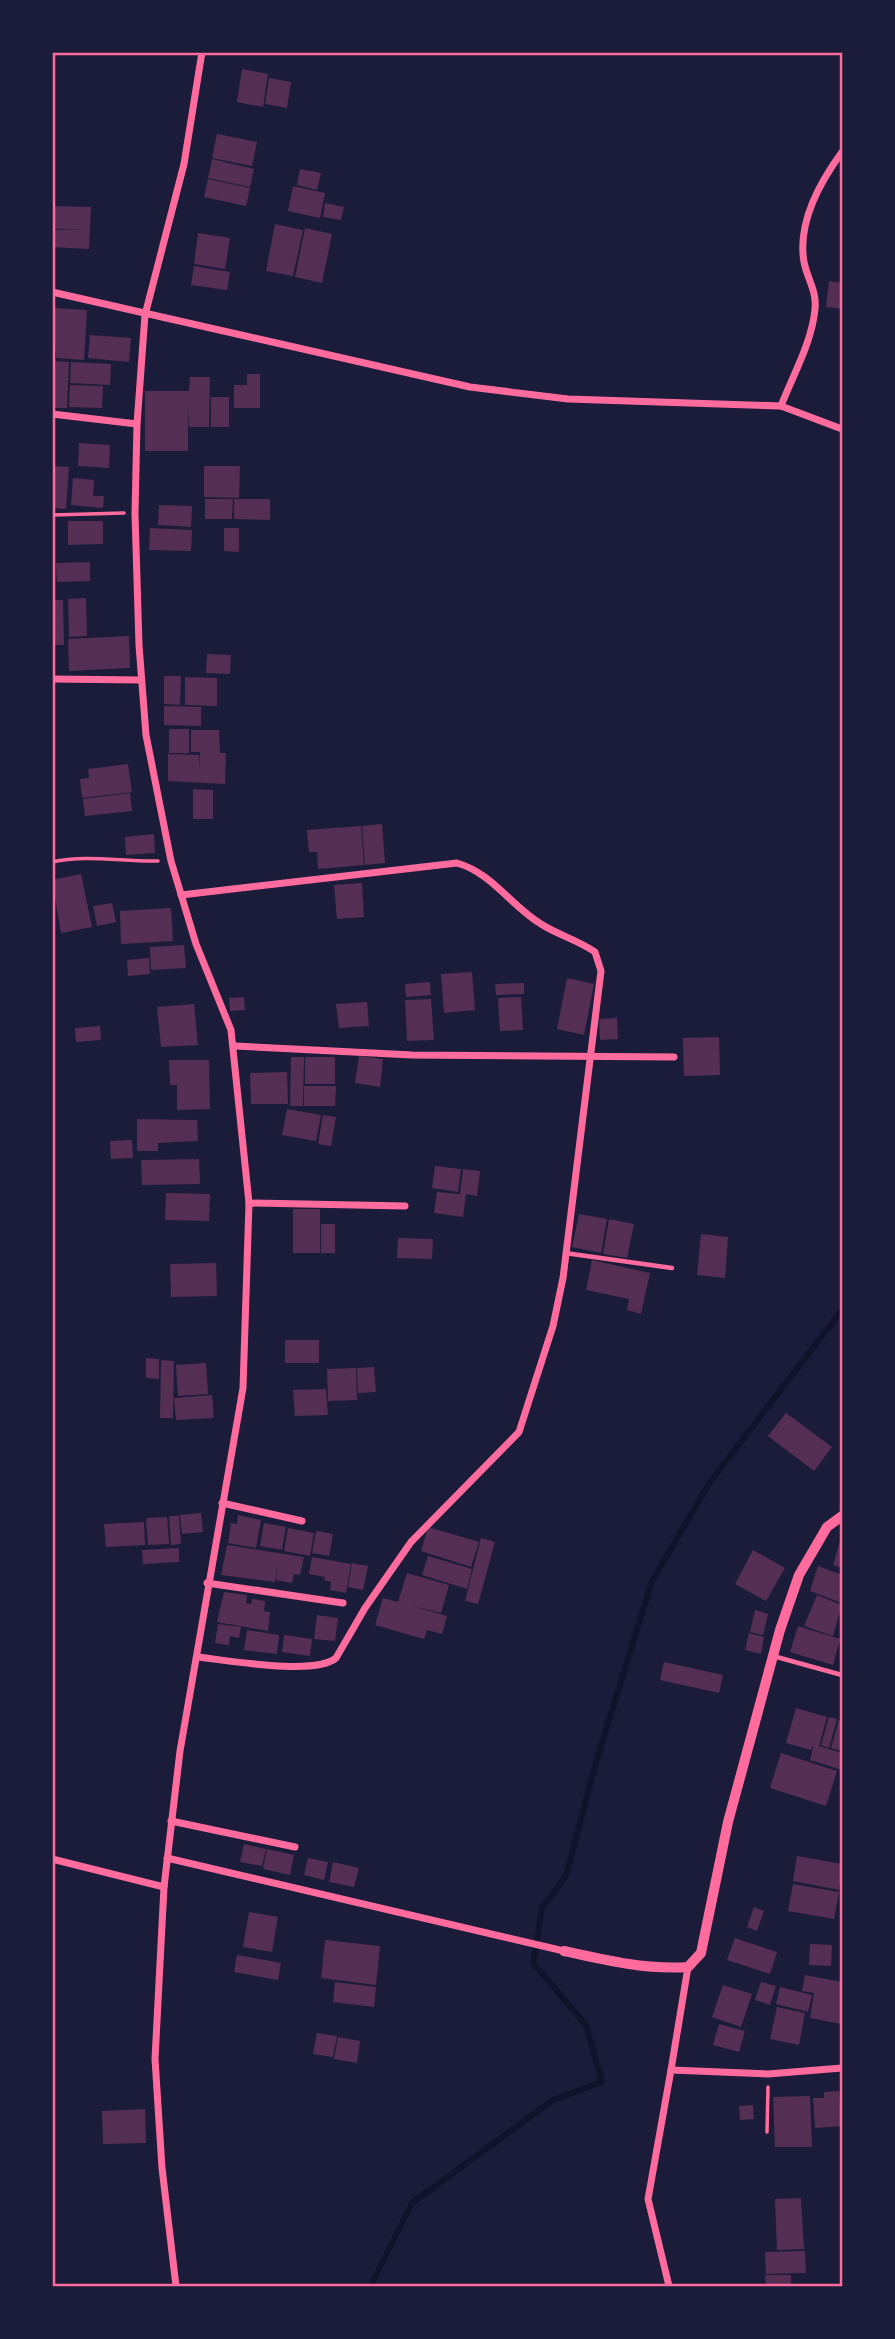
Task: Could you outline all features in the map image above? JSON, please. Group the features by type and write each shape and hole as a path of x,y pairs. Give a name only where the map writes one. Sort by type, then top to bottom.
{"street":[{"path":"176,2287 162,2168 155,2059 164,1887 171,1821 208,1583 243,1388 248,1203 235,1046 171,861 146,735 141,680 135,513 137,424 145,315 184,164 202,52"},
{"path":"781,406 812,328 816,306 812,283 804,262 804,230 827,172 842,152"},
{"path":"52,292 446,382 519,395 781,406 842,429"},
{"path":"52,414 137,424"},
{"path":"52,679 141,680"},
{"path":"181,895 431,864 467,866 487,878 519,910 594,952 601,971 553,1326 519,1432 411,1542 365,1608 336,1658 329,1664 307,1666 197,1657"},
{"path":"235,1046 391,1055 674,1057"},
{"path":"248,1203 405,1206"},
{"path":"222,1503 302,1521"},
{"path":"669,2287 649,2199 688,1967 701,1953 728,1822 772,1656 799,1575 827,1527 842,1516"},
{"path":"208,1583 343,1603"},
{"path":"171,1821 295,1847"},
{"path":"52,1858 164,1887"},
{"path":"167,1858 376,1904 564,1951 640,1965 688,1967"},
{"path":"671,2070 768,2074 842,2068"}],"lane":[{"path":"564,1253 672,1268"},
{"path":"772,1656 842,1675"}],"path":[{"path":"52,515 135,513"},
{"path":"52,862 74,857 124,862 171,861"},
{"path":"767,2132 768,2074"}],"building":[{"path":"242,69 268,74 263,107 237,102"},
{"path":"269,78 291,82 287,108 265,104"},
{"path":"217,134 257,142 252,166 212,158"},
{"path":"212,159 254,169 250,187 208,178"},
{"path":"300,169 321,173 317,190 297,185"},
{"path":"208,179 250,188 246,206 204,197"},
{"path":"293,186 325,193 320,218 288,211"},
{"path":"325,203 344,207 341,220 323,217"},
{"path":"52,206 91,207 89,249 52,247 52,230 87,230 52,229"},
{"path":"275,224 303,230 293,276 266,271"},
{"path":"305,228 332,234 322,283 295,277"},
{"path":"198,233 230,238 225,269 194,264"},
{"path":"194,266 230,272 227,290 191,285"},
{"path":"829,281 842,283 842,309 826,307"},
{"path":"52,308 87,310 84,360 56,358"},
{"path":"90,335 131,338 129,362 88,358"},
{"path":"52,361 69,362 67,408 52,408"},
{"path":"71,362 111,364 110,385 70,383"},
{"path":"247,374 260,374 260,408 234,408 234,385 247,385"},
{"path":"190,377 210,377 209,427 189,427 188,406 188,451 145,451 145,391 189,391"},
{"path":"70,385 103,386 102,408 69,407"},
{"path":"211,397 229,397 229,427 211,427"},
{"path":"79,443 110,445 109,468 78,466"},
{"path":"52,466 69,467 66,509 52,508"},
{"path":"204,466 240,466 239,498 204,497"},
{"path":"73,478 94,480 93,496 104,496 103,508 71,505"},
{"path":"205,499 233,499 232,519 205,519"},
{"path":"234,499 270,499 270,520 234,519"},
{"path":"159,505 192,506 191,527 158,525"},
{"path":"68,521 103,521 103,544 68,545"},
{"path":"150,528 192,530 191,551 149,550"},
{"path":"224,528 239,528 239,552 224,551"},
{"path":"90,562 90,581 57,582 56,563"},
{"path":"86,598 87,636 69,637 68,599"},
{"path":"52,600 63,600 64,645 52,645"},
{"path":"129,636 130,668 69,671 68,639"},
{"path":"207,654 231,655 230,674 206,673"},
{"path":"164,676 181,676 180,705 164,704"},
{"path":"185,677 217,678 217,706 185,705"},
{"path":"164,706 201,707 201,726 164,725"},
{"path":"169,729 189,729 189,753 169,753"},
{"path":"191,730 219,730 220,753 226,753 225,784 168,781 168,754 199,755 200,768 200,752 191,752"},
{"path":"128,764 132,792 82,798 80,779 89,778 88,769"},
{"path":"193,789 213,790 213,819 193,819"},
{"path":"130,793 132,811 85,816 83,799"},
{"path":"382,824 385,863 365,865 362,826"},
{"path":"361,826 364,865 318,869 317,852 309,852 307,830"},
{"path":"154,834 155,853 126,855 125,837"},
{"path":"81,874 92,927 61,933 52,880"},
{"path":"362,883 364,917 337,919 334,885"},
{"path":"112,903 116,922 97,926 93,906"},
{"path":"171,908 173,941 121,944 120,911"},
{"path":"184,945 186,968 151,970 150,947"},
{"path":"149,958 150,974 128,976 127,960"},
{"path":"472,972 475,1010 444,1013 441,974"},
{"path":"567,978 594,984 584,1035 557,1029"},
{"path":"430,982 431,995 406,997 405,984"},
{"path":"524,983 524,994 496,995 495,984"},
{"path":"244,997 245,1010 230,1011 229,998"},
{"path":"521,997 523,1030 500,1031 498,998"},
{"path":"431,999 434,1040 407,1041 405,1000"},
{"path":"367,1002 369,1026 339,1028 336,1004"},
{"path":"194,1004 198,1045 161,1047 157,1007"},
{"path":"617,1018 618,1039 600,1040 599,1019"},
{"path":"100,1026 101,1040 76,1042 75,1028"},
{"path":"719,1037 720,1075 684,1076 683,1038"},
{"path":"359,1056 383,1059 380,1087 355,1083"},
{"path":"291,1057 304,1057 303,1106 290,1106"},
{"path":"305,1057 335,1057 335,1084 305,1084"},
{"path":"169,1060 209,1060 210,1109 177,1110 177,1085 170,1085"},
{"path":"287,1072 288,1104 251,1104 250,1073"},
{"path":"304,1086 336,1086 335,1106 304,1106"},
{"path":"287,1109 321,1115 316,1141 282,1135"},
{"path":"323,1115 336,1117 331,1146 318,1144"},
{"path":"137,1119 197,1120 198,1141 158,1143 158,1151 137,1151"},
{"path":"132,1140 133,1158 111,1159 110,1141"},
{"path":"199,1159 200,1184 142,1185 141,1160"},
{"path":"435,1166 461,1169 458,1192 432,1188"},
{"path":"463,1169 480,1171 477,1196 466,1194 463,1217 434,1213 437,1192 460,1194"},
{"path":"166,1193 210,1194 209,1221 165,1220"},
{"path":"293,1209 320,1209 320,1253 293,1253"},
{"path":"579,1214 607,1219 601,1253 572,1247"},
{"path":"609,1219 634,1224 627,1258 603,1254"},
{"path":"321,1224 335,1224 335,1253 321,1253"},
{"path":"701,1234 728,1237 725,1278 697,1275"},
{"path":"398,1238 433,1239 432,1259 397,1258"},
{"path":"592,1260 650,1273 641,1314 627,1310 629,1299 586,1290"},
{"path":"216,1263 217,1296 171,1297 170,1264"},
{"path":"285,1340 319,1340 319,1363 285,1363"},
{"path":"146,1358 159,1359 159,1379 146,1378"},
{"path":"161,1360 174,1361 173,1418 160,1418"},
{"path":"206,1363 208,1394 178,1396 176,1365"},
{"path":"374,1367 376,1392 358,1393 357,1368"},
{"path":"356,1368 357,1400 328,1401 327,1369"},
{"path":"326,1389 328,1415 295,1416 293,1390"},
{"path":"212,1395 214,1418 176,1420 174,1398"},
{"path":"786,1413 832,1447 814,1471 768,1436"},
{"path":"201,1513 203,1532 182,1534 180,1515"},
{"path":"238,1515 261,1520 256,1548 228,1543 231,1523 237,1524"},
{"path":"169,1516 179,1516 181,1544 171,1545"},
{"path":"167,1517 169,1544 148,1545 146,1518"},
{"path":"144,1522 145,1545 106,1547 104,1524"},
{"path":"264,1523 286,1527 282,1550 260,1546"},
{"path":"428,1527 479,1542 471,1567 421,1551"},
{"path":"288,1528 314,1533 310,1556 284,1551"},
{"path":"316,1531 333,1534 329,1556 312,1553"},
{"path":"481,1538 495,1542 478,1604 465,1601"},
{"path":"840,1541 842,1542 842,1568 833,1565"},
{"path":"227,1545 304,1557 300,1575 294,1574 292,1583 276,1580 278,1562 275,1582 221,1575"},
{"path":"179,1548 179,1562 143,1564 142,1550"},
{"path":"753,1550 785,1568 766,1601 735,1584"},
{"path":"428,1556 472,1569 467,1589 422,1575"},
{"path":"312,1557 351,1564 346,1593 330,1590 331,1582 324,1580 325,1577 309,1574"},
{"path":"352,1563 368,1566 363,1590 348,1587"},
{"path":"818,1566 842,1575 842,1603 810,1591"},
{"path":"407,1573 449,1585 441,1613 408,1605 447,1616 442,1634 427,1630 424,1639 375,1625 383,1598 398,1602"},
{"path":"224,1592 247,1595 246,1603 251,1604 252,1599 265,1601 264,1611 270,1612 268,1631 217,1622"},
{"path":"817,1595 842,1605 833,1636 804,1626"},
{"path":"755,1610 768,1614 763,1635 750,1632"},
{"path":"317,1615 338,1618 335,1641 314,1639"},
{"path":"218,1624 241,1627 239,1638 230,1636 229,1645 215,1643"},
{"path":"798,1626 840,1639 833,1665 790,1652"},
{"path":"247,1630 279,1635 277,1654 244,1650"},
{"path":"749,1633 764,1637 761,1654 745,1650"},
{"path":"284,1635 312,1639 310,1656 282,1652"},
{"path":"664,1662 723,1675 719,1693 660,1680"},
{"path":"796,1708 827,1717 819,1746 842,1753 842,1770 810,1760 814,1744 811,1750 786,1743"},
{"path":"829,1717 837,1719 829,1748 821,1745"},
{"path":"839,1720 842,1721 842,1751 831,1748"},
{"path":"781,1753 837,1771 826,1806 770,1788"},
{"path":"244,1844 266,1849 262,1866 240,1862"},
{"path":"267,1849 294,1855 290,1875 263,1869"},
{"path":"797,1856 842,1864 839,1890 793,1881"},
{"path":"308,1858 328,1862 324,1880 304,1875"},
{"path":"333,1862 359,1868 354,1887 329,1882"},
{"path":"793,1884 839,1892 834,1919 788,1911"},
{"path":"754,1907 764,1911 757,1931 747,1927"},
{"path":"249,1912 278,1917 272,1952 243,1947"},
{"path":"735,1938 777,1952 770,1974 727,1960"},
{"path":"325,1940 380,1946 376,1985 321,1978"},
{"path":"810,1944 832,1945 831,1966 809,1965"},
{"path":"237,1955 281,1963 278,1980 234,1972"},
{"path":"805,1975 842,1982 841,2024 810,2018 814,1993 802,1991"},
{"path":"335,1982 376,1987 374,2007 333,2002"},
{"path":"761,1982 776,1986 770,2005 755,2000"},
{"path":"723,1985 752,1994 741,2027 712,2017"},
{"path":"780,1987 812,1995 808,2012 776,2004"},
{"path":"777,2007 805,2013 799,2045 770,2039"},
{"path":"719,2024 745,2031 739,2052 713,2045"},
{"path":"317,2033 337,2036 333,2057 313,2054"},
{"path":"338,2037 360,2041 357,2063 334,2059"},
{"path":"839,2091 842,2126 815,2128 813,2098 824,2098 824,2092"},
{"path":"810,2096 812,2147 775,2147 773,2097"},
{"path":"753,2105 754,2119 740,2120 739,2106"},
{"path":"145,2109 146,2143 103,2144 102,2111"},
{"path":"801,2198 804,2249 777,2250 775,2199"},
{"path":"805,2251 806,2273 766,2274 765,2252"},
{"path":"765,2275 791,2275 791,2286 766,2286"}],"waterway":[{"path":"373,2286 373,2281 412,2203 553,2100 602,2082 586,2025 533,1963 542,1908 566,1876 596,1762 652,1581 710,1482 842,1310"}]}
